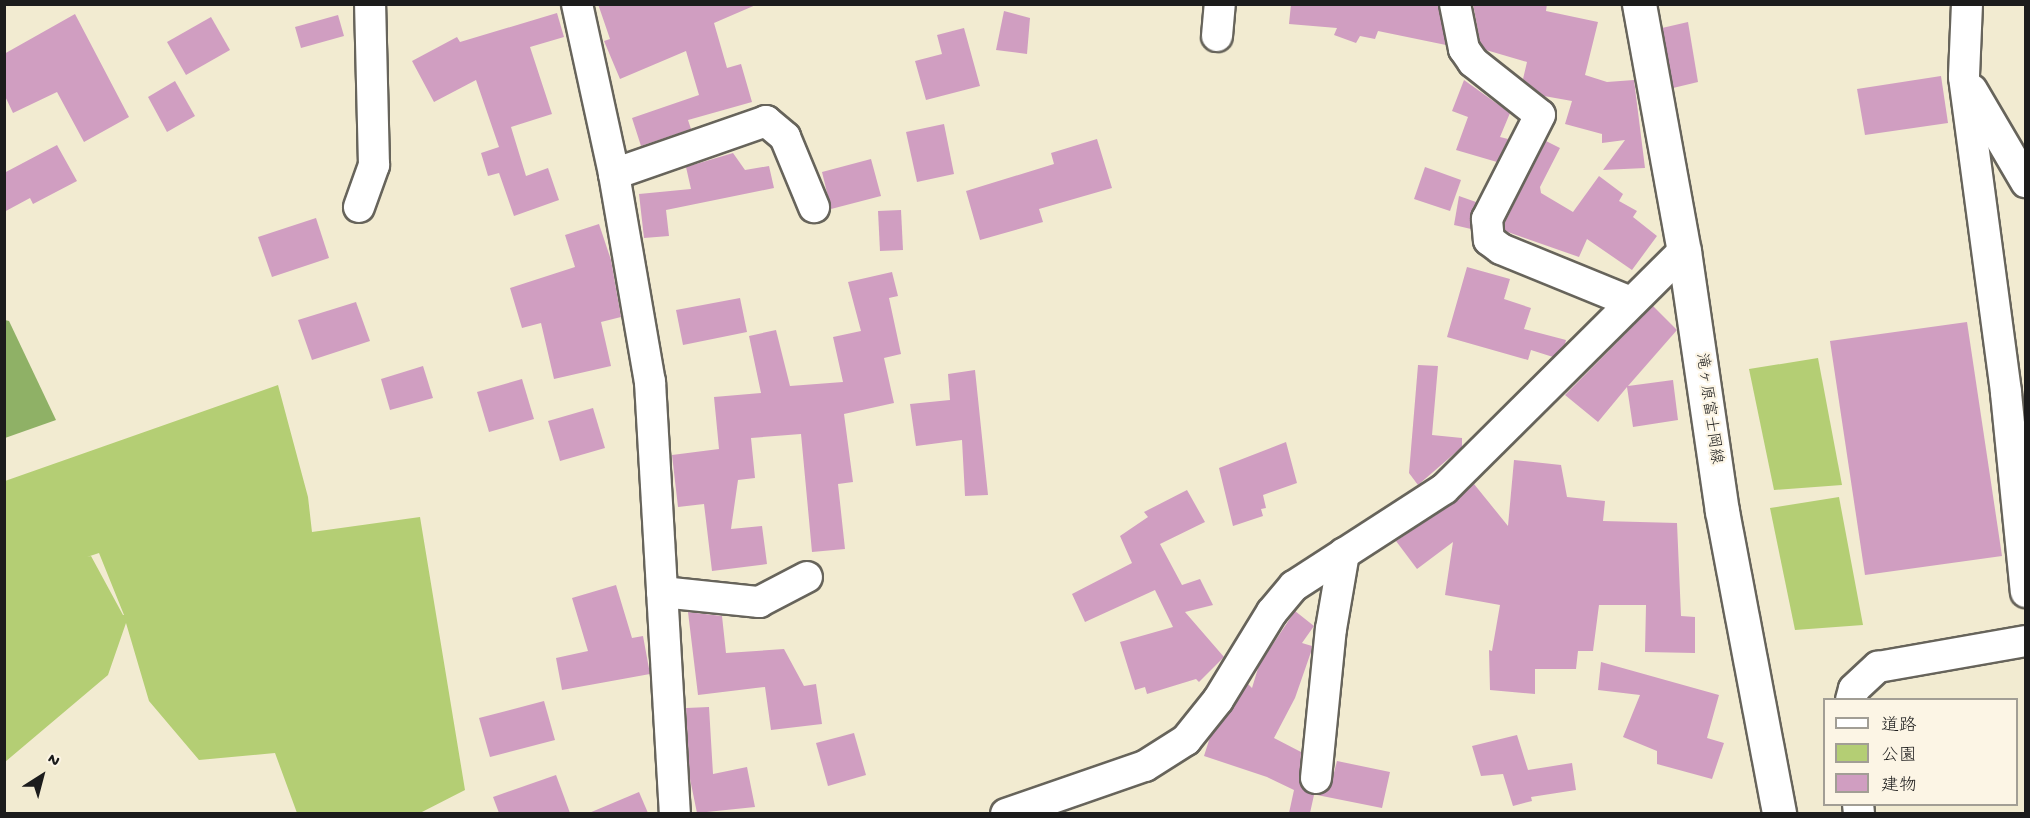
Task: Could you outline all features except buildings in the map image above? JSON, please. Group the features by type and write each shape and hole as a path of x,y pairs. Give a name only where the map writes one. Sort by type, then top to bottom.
{"main road":[{"name":"滝ヶ原富士岡線","path":"1639,4 1684,251 1722,511 1779,813"}],"street":[{"path":"358,207 374,165 370,4"},
{"path":"577,4 614,174 650,382 675,813"},
{"path":"1217,36 1220,4"},
{"path":"1455,4 1464,49 1473,62 1540,115 1487,219 1489,240 1501,249 1631,302"},
{"path":"1968,4 1964,77 2006,393 2025,591"},
{"path":"1964,77 2025,182"},
{"path":"614,174 766,121 785,137 814,207"},
{"path":"1018,811 1144,766 1186,740 1218,700 1272,612 1294,586 1444,489 1684,251"},
{"path":"1316,778 1331,629 1344,553"},
{"path":"662,592 759,602 807,577"},
{"path":"1851,698 1854,689 1878,667 2025,641"}],"green space":[{"path":"5,320 9,321 56,420 5,438"},
{"path":"1818,358 1842,485 1774,490 1749,369"},
{"path":"278,385 308,497 312,532 420,517 465,790 420,813 297,813 275,753 199,760 149,701 126,623 108,675 5,762 5,481","holes":["99,553 124,615 91,556 87,557"]},
{"path":"1839,497 1863,625 1795,630 1770,508"}]}
